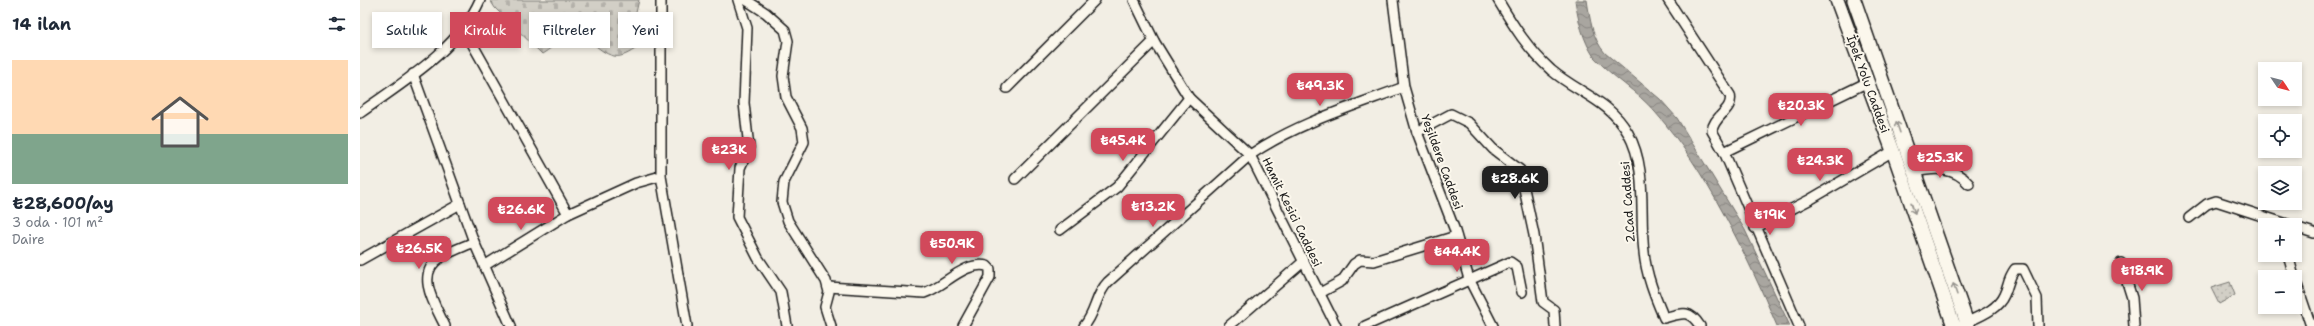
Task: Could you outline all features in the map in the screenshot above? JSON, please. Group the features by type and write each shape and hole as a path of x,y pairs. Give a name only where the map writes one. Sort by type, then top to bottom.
{"highway":[{"name":"İpek Yolu Caddesi","path":"1837,0 1893,151 1961,325"},
{"name":"İpek Yolu Caddesi","path":"1854,0 1914,172 1961,325"}],"street":[{"path":"475,12 480,0"},
{"path":"661,0 661,176 687,326"},
{"path":"738,0 746,28 744,103 749,148 740,168 737,217 758,258 781,292 787,326"},
{"path":"746,0 766,13 785,30 788,42 783,76 786,96 802,128 804,142 784,182 782,202 788,221 826,281 829,292 825,307 830,326"},
{"path":"1007,88 1095,0"},
{"name":"Hamit Kesici Caddesi","path":"1134,0 1154,41 1189,98 1250,155 1336,326"},
{"name":"Yeşildere Caddesi","path":"1393,0 1404,87 1417,132 1456,236 1470,279 1493,326"},
{"name":"2.Cad Caddesi","path":"1498,0 1522,41 1552,70 1609,108 1627,132 1636,149 1640,164 1644,251 1647,270 1658,304 1664,318 1684,313 1694,317 1700,326"},
{"path":"1668,0 1730,95 1729,107 1712,127 1713,135 1724,152 1799,326"},
{"path":"360,113 412,74 450,41"},
{"path":"1015,179 1154,41"},
{"path":"475,48 568,214"},
{"path":"412,74 474,242 511,326"},
{"path":"1724,152 1868,82"},
{"path":"1084,326 1090,320 1098,295 1108,282 1250,155 1269,143 1313,121 1404,87"},
{"path":"1060,230 1117,187 1189,98"},
{"path":"1417,132 1452,114 1469,124 1493,148 1520,170 1534,235 1543,302 1554,310 1555,326"},
{"path":"1756,228 1811,199 1893,151"},
{"path":"1914,172 1935,168 1942,169 1954,173 1969,184"},
{"path":"484,266 568,214 636,183 661,176"},
{"path":"2189,218 2207,204 2216,201 2268,218"},
{"path":"360,260 460,204"},
{"path":"2302,229 2314,233"},
{"path":"1320,293 1342,281 1354,264 1360,260 1374,261 1456,236"},
{"path":"445,326 430,297 428,287 429,272 439,258 474,242"},
{"path":"1229,326 1303,262"},
{"path":"1365,326 1510,262 1518,267 1522,292"},
{"path":"2121,263 2132,298 2134,326"},
{"path":"828,287 924,293 965,270 975,266 987,266 990,269 990,277 963,326"},
{"path":"1961,325 1988,312 2001,301 2005,294 2006,284 2010,275 2015,269 2023,269 2037,298 2038,326"},
{"path":"2302,299 2311,326"}],"green space":[{"path":"490,0 639,0 636,12 618,12 618,48 637,48 629,53 614,56 607,54 599,48 610,48 610,12 529,12 529,41 521,33 521,12 499,12"},
{"path":"536,48 550,48 542,54"},
{"path":"2230,282 2235,295 2219,304 2211,288"}],"water":[{"path":"1575,0 1587,0 1594,35 1605,53 1660,99 1677,118 1745,230 1790,326 1777,326 1724,214 1708,186 1674,135 1648,104 1594,57 1582,30"}]}
